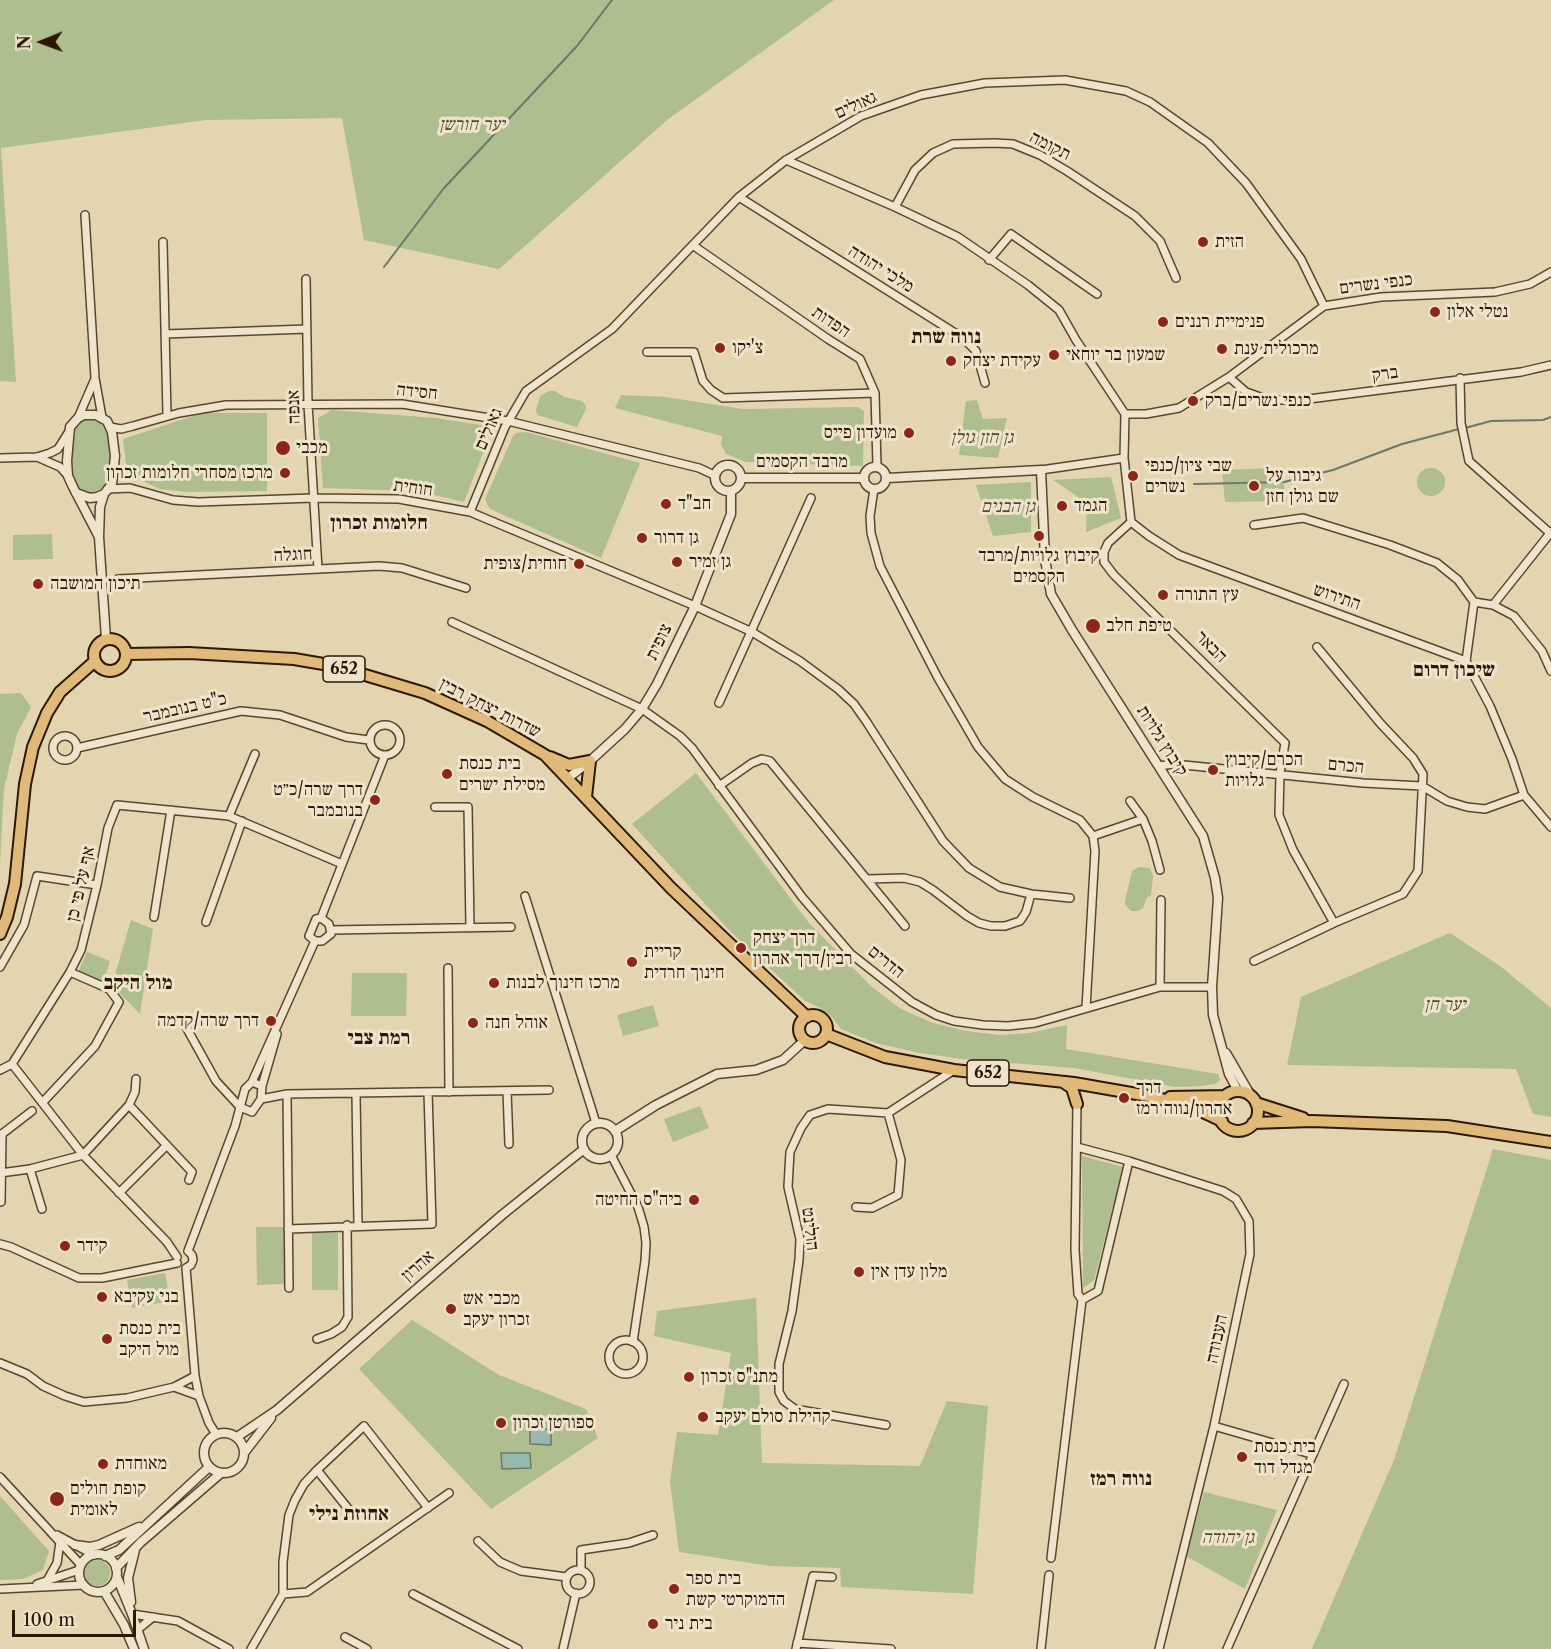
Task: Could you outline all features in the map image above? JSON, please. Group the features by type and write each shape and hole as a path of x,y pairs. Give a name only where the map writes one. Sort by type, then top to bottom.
{"main road":[{"path":"106,639 118,640 125,648 126,654 124,664 111,671 101,669 94,661 94,650 101,641 106,639"},
{"name":"שדרות יצחק רבין","path":"126,654 189,654 294,659 335,666 425,693 487,721 544,755 671,888 807,1017"},
{"path":"0,934 7,917 15,884 25,784 33,747 47,713 60,692 94,661"},
{"path":"544,755 569,765 590,761 586,797"},
{"path":"807,1017 820,1017 826,1024 826,1034 817,1042 805,1040 801,1035 802,1022 807,1017"},
{"name":"652","path":"826,1034 885,1058 954,1070 1063,1082 1154,1096 1194,1108 1230,1128 1240,1130 1253,1123 1312,1120 1447,1126 1551,1142"},
{"path":"1063,1082 1072,1088 1077,1104"},
{"path":"1077,1104 1093,1086"},
{"name":"652","path":"1154,1096 1225,1096 1238,1091 1254,1100 1312,1120"},
{"path":"1222,1122 1219,1108 1225,1096"},
{"path":"1253,1123 1258,1114 1254,1100"}],"street":[{"name":"גאולים","path":"470,512 508,421 526,391 612,329 739,197 786,160 861,116 921,95 985,83 1065,80 1126,91 1150,102 1208,143 1246,183 1301,259 1324,306"},
{"name":"תקומה","path":"895,207 915,170 933,153 953,144 1014,144 1040,155 1067,171 1135,216 1160,241 1176,278"},
{"path":"786,160 958,237 1028,285 1059,310 1125,414 1124,458 1131,522"},
{"name":"מלכי יהודה","path":"739,197 963,338 976,351 985,383"},
{"path":"85,215 95,378 102,417 110,427 115,456 112,484 106,491 100,507 99,537 106,639"},
{"path":"989,260 1011,234 1097,294"},
{"path":"163,242 167,416"},
{"name":"הפדות","path":"694,246 860,359 875,393 877,466"},
{"name":"כנפי נשרים","path":"1125,414 1146,414 1179,408 1229,377 1324,306 1381,297 1495,292 1530,284 1551,272"},
{"name":"אנפה","path":"306,279 308,404 318,569"},
{"path":"165,334 307,329"},
{"path":"647,352 694,352 703,381 723,398 875,393"},
{"name":"ברק","path":"1229,377 1246,392 1269,400 1301,400 1521,372 1551,365"},
{"path":"68,476 68,433 78,417 95,378"},
{"path":"1460,378 1461,423 1469,461 1551,533 1493,605"},
{"name":"חסידה","path":"110,427 121,429 167,416 226,405 402,404 508,421 699,468 714,475"},
{"path":"78,417 90,414 102,417"},
{"path":"0,458 37,457 50,453 58,448 68,433"},
{"path":"37,457 60,467 68,476 99,537"},
{"path":"887,478 1041,470 1124,458"},
{"path":"731,465 738,470 741,478 737,488 724,491 717,486 714,475 719,468 731,465"},
{"path":"877,466 885,471 887,478 882,488 874,489 868,487 864,478 869,468 877,466"},
{"name":"קיבוץ גלויות","path":"1041,470 1045,559 1051,594 1203,836 1218,898 1212,987 1213,1015 1229,1074 1238,1091"},
{"name":"מרבד הקסמים","path":"741,478 864,478"},
{"name":"חוחית","path":"106,491 130,488 173,500 198,502 313,498 399,499 470,512 695,606 752,632 822,675 854,704 943,841 969,868 1000,887 1031,894 1070,898"},
{"path":"874,489 870,516 871,533 880,566 938,678 978,747 1005,778 1025,792 1080,820 1093,836 1095,851 1086,1008"},
{"path":"76,493 90,498 106,491"},
{"name":"צופית","path":"568,778 590,761 642,709 657,684 695,606 731,514 731,491"},
{"path":"718,703 811,498"},
{"path":"1254,525 1303,518 1390,545 1437,563 1458,580 1474,602 1466,661 1490,706 1524,795 1551,826"},
{"name":"התירוש","path":"1131,522 1179,555 1466,661"},
{"name":"הבאר","path":"1131,522 1108,543 1104,552 1104,562 1114,575 1285,743 1280,773"},
{"name":"חוגלה","path":"118,579 379,566 402,568 466,588"},
{"path":"1474,602 1493,605 1514,616 1542,651 1551,671"},
{"name":"הדרים","path":"452,622 642,709 680,736 692,748 802,897 844,945 872,972 912,1002 936,1015 954,1021 999,1026 1035,1023 1160,987 1212,987"},
{"path":"1254,961 1334,923 1403,894 1418,871 1423,774 1413,758 1380,723 1317,647"},
{"name":"כ\"ט בנובמבר","path":"77,748 241,711 280,715 346,737 369,740"},
{"path":"381,724 392,725 399,733 400,743 394,752 385,755 376,752 369,740 373,730 381,724"},
{"path":"229,816 255,754"},
{"path":"321,918 329,924 331,930 326,940 315,941 309,936 316,919 321,918 385,755"},
{"path":"719,786 752,763 762,759 770,761 905,926"},
{"name":"הכרם","path":"1159,766 1174,764 1363,783 1422,786 1447,801 1485,809 1524,795"},
{"path":"1280,773 1279,815 1293,850 1334,923"},
{"path":"1130,801 1143,819 1160,870"},
{"name":"אף על פי כן","path":"12,1064 70,972 81,950 108,828 117,805 229,816 342,864"},
{"path":"435,807 468,807 471,927"},
{"path":"154,917 171,810"},
{"path":"1093,836 1143,819"},
{"path":"206,922 242,821"},
{"path":"0,967 24,925 37,876 97,885"},
{"path":"868,879 904,878 920,882 967,916 979,923 991,926 1005,926 1020,921 1026,912 1031,894"},
{"path":"525,896 596,1123"},
{"path":"1160,987 1161,900"},
{"path":"331,930 511,927"},
{"path":"188,1251 236,1126 244,1093 252,1082 315,941"},
{"path":"448,968 449,1092"},
{"path":"43,1102 95,1046 118,1002 109,989 70,972"},
{"path":"186,1027 216,1081 226,1094 240,1107 252,1112 261,1099 262,1086 280,1019"},
{"path":"615,1131 656,1105 717,1074 756,1070 783,1060 805,1040"},
{"name":"קיבוץ גלויות","path":"1219,1040 1254,1100"},
{"path":"0,1070 12,1064 83,1155 167,1242 181,1267 186,1268 194,1260 188,1251"},
{"path":"856,1207 873,1208 898,1195 901,1160 888,1113 954,1070"},
{"path":"1,1173 30,1170 83,1155 129,1105 135,1092 136,1079"},
{"path":"252,1082 262,1086"},
{"path":"261,1099 288,1094 549,1090"},
{"path":"507,1091 509,1144"},
{"path":"288,1229 432,1224 428,1092"},
{"path":"226,1094 244,1093"},
{"path":"288,1094 289,1288"},
{"path":"356,1094 358,1225"},
{"path":"1051,1558 1082,1300 1078,1294 1075,1250 1077,1104"},
{"path":"129,1105 192,1172 189,1180"},
{"name":"הולינט","path":"886,1425 795,1409 784,1401 779,1392 779,1364 792,1311 799,1260 800,1239 788,1186 790,1152 810,1115 828,1109 888,1113"},
{"path":"1,1202 2,1134 32,1111"},
{"path":"607,1124 615,1131 618,1141 611,1155 599,1159 588,1154 584,1149 583,1133 591,1125 607,1124"},
{"path":"119,1193 167,1145"},
{"name":"העבודה","path":"1077,1147 1223,1191 1236,1199 1249,1221 1250,1254 1214,1426 1159,1649"},
{"name":"אהרון","path":"237,1437 277,1410 502,1215 584,1149"},
{"path":"611,1155 638,1207 646,1243 633,1342"},
{"path":"1082,1300 1098,1292 1129,1161"},
{"path":"30,1170 42,1209"},
{"path":"317,1339 342,1327 348,1317 347,1226"},
{"path":"0,1244 79,1278 102,1278 177,1260"},
{"path":"177,1260 180,1252 188,1251"},
{"path":"186,1268 195,1376 209,1423 216,1434"},
{"path":"621,1340 633,1342 638,1344 643,1353 642,1364 635,1373 629,1375 618,1373 610,1365 611,1347 621,1340"},
{"path":"0,1363 27,1374 43,1386 84,1402 127,1398 174,1387 195,1376"},
{"path":"1227,1649 1311,1454 1344,1384"},
{"path":"174,1387 199,1395"},
{"name":"אהרון","path":"244,1453 277,1410"},
{"path":"251,1649 283,1594 283,1562 289,1515 304,1485 364,1426 428,1508"},
{"path":"1214,1426 1311,1454"},
{"path":"226,1433 237,1437 244,1453 239,1466 228,1473 221,1473 209,1467 204,1450 209,1439 216,1434 226,1433"},
{"path":"105,1556 119,1550 209,1467"},
{"path":"317,1470 350,1511"},
{"path":"0,1477 52,1532 80,1568 84,1585 93,1592 104,1591 112,1586 116,1572 141,1542 221,1473"},
{"path":"283,1594 307,1592 449,1493"},
{"path":"75,1545 90,1547 99,1545 148,1524"},
{"path":"52,1532 94,1555 110,1559 144,1649"},
{"path":"581,1570 581,1550 629,1544 653,1535"},
{"path":"478,1541 500,1562 521,1571 567,1577"},
{"path":"48,1579 57,1563 60,1542"},
{"path":"132,1614 128,1578 135,1550 141,1542"},
{"path":"32,1586 80,1568 89,1557 94,1555"},
{"path":"567,1577 574,1570 581,1570 588,1575 590,1582 586,1590 576,1593"},
{"path":"1041,1649 1049,1575"},
{"path":"832,1577 813,1576 797,1646 891,1649"},
{"path":"567,1577 568,1587 576,1593"},
{"path":"0,1588 84,1585"},
{"path":"104,1591 124,1625 134,1649"},
{"path":"563,1649 576,1593"},
{"path":"413,1594 518,1649"},
{"path":"132,1614 178,1621 229,1649"},
{"path":"137,1630 153,1617"},
{"path":"345,1637 366,1649"}],"green space":[{"name":"יער חורשן","path":"0,0 834,0 667,120 499,269 364,240 342,118 206,120 1,148 16,382 0,381"},
{"path":"549,391 582,401 586,406 577,427 537,415 540,396"},
{"path":"621,395 666,397 742,409 858,407 864,411 863,466 746,462 726,454 721,444 722,436 615,408"},
{"name":"גן חזן גולן","path":"977,400 983,419 1007,418 998,458 959,455 966,401"},
{"path":"332,410 436,418 493,427 464,502 417,491 323,488 318,418"},
{"path":"202,413 267,413 267,491 187,492 160,489 127,474 123,439"},
{"path":"90,419 101,422 108,430 111,459 109,480 106,485 97,491 90,492 78,488 74,482 70,460 73,430 80,422"},
{"path":"526,432 640,463 601,558 490,509 487,504 485,499 513,436 516,433"},
{"name":"גיבור על שם גולן חזן","path":"1280,468 1287,501 1225,502 1222,470"},
{"path":"1431,468 1441,472 1445,482 1441,492 1431,496 1421,492 1417,482 1421,472"},
{"path":"1111,477 1121,518 1086,532 1087,503 1053,480"},
{"name":"גן הבנים","path":"1031,482 1031,532 993,536 976,485"},
{"path":"52,534 53,559 13,560 13,535"},
{"path":"21,693 31,707 17,734 4,789 0,865 0,694"},
{"path":"696,773 809,923 872,987 901,1009 933,1023 966,1031 1000,1035 1029,1033 1067,1025 1066,1049 1218,1074 1220,1080 1215,1084 1175,1087 1074,1068 962,1059 876,1043 841,1029 831,1016 805,1001 731,932 632,824"},
{"path":"1139,867 1150,868 1153,876 1151,896 1147,897 1143,908 1131,911 1125,904 1126,896 1132,871"},
{"path":"131,920 153,929 140,1014 112,985"},
{"name":"יער חן","path":"1450,933 1500,966 1551,1008 1551,1117 1533,1114 1516,1069 1287,1065 1301,997"},
{"path":"87,952 110,961 103,983 78,972"},
{"path":"352,973 407,973 406,1016 351,1016"},
{"path":"653,1005 659,1026 623,1036 617,1015"},
{"path":"700,1106 709,1128 673,1142 664,1119"},
{"path":"1493,1149 1551,1160 1551,1649 1312,1649 1394,1460"},
{"path":"1082,1156 1123,1167 1094,1280 1083,1288"},
{"path":"256,1227 284,1227 285,1284 257,1285"},
{"path":"312,1233 338,1233 338,1290 312,1290"},
{"path":"165,1273 170,1301 132,1308 127,1280"},
{"path":"756,1298 762,1463 920,1466 947,1401 988,1406 973,1594 841,1587 840,1568 770,1566 679,1552 670,1481 677,1432 718,1435 731,1353 654,1336 657,1311"},
{"name":"ספורטן זכרון","path":"412,1320 499,1375 586,1409 598,1438 491,1509 359,1369"},
{"name":"גן יהודה","path":"1204,1492 1277,1510 1245,1589 1186,1556"},
{"path":"0,1496 49,1551 43,1570 23,1579 0,1580"},
{"path":"97,1560 106,1564 110,1573 106,1582 97,1586 88,1582 84,1573 88,1564"}],"water":[{"path":"530,1429 551,1429 551,1445 530,1444"},
{"path":"501,1453 530,1453 531,1468 502,1469"}],"waterway":[{"path":"384,267 444,188 577,46 612,0"},
{"path":"1465,428 1491,421 1543,420 1551,417"},
{"path":"1194,484 1284,482 1333,470 1402,444 1459,429"}],"place":[{"name":"הזית","path":"1203,242"},
{"name":"נטלי אלון","path":"1435,312"},
{"name":"פנימיית רננים","path":"1163,322"},
{"name":"צ'יקו","path":"720,348"},
{"name":"מרכולית ענת","path":"1222,349"},
{"name":"שמעון בר יוחאי","path":"1054,355"},
{"name":"עקידת יצחק","path":"951,361"},
{"name":"כנפי נשרים/ברק","path":"1193,401"},
{"name":"מועדון פייס","path":"909,433"},
{"name":"מכבי","path":"283,448"},
{"name":"מרכז מסחרי חלומות זכרון","path":"285,473"},
{"name":"שבי ציון/כנפי נשרים","path":"1133,476"},
{"name":"גיבור על שם גולן חזן","path":"1254,486"},
{"name":"חב\"ד","path":"666,504"},
{"name":"הגמד","path":"1062,506"},
{"name":"קיבוץ גלויות/מרבד הקסמים","path":"1039,536"},
{"name":"גן דרור","path":"642,538"},
{"name":"גן זמיר","path":"677,562"},
{"name":"חוחית/צופית","path":"579,564"},
{"name":"תיכון המושבה","path":"38,584"},
{"name":"עץ התורה","path":"1163,595"},
{"name":"טיפת חלב","path":"1093,626"},
{"name":"הכרם/קיבוץ גלויות","path":"1213,770"},
{"name":"בית כנסת מסילת ישרים","path":"447,774"},
{"name":"דרך שרה/כ״ט בנובמבר","path":"375,800"},
{"name":"דרך יצחק רבין/דרך אהרון","path":"741,948"},
{"name":"קריית חינוך חרדית","path":"632,962"},
{"name":"מרכז חינוך לבנות","path":"494,983"},
{"name":"דרך שרה/קדמה","path":"271,1021"},
{"name":"אוהל חנה","path":"473,1023"},
{"name":"דרך אהרון/נווה רמז","path":"1124,1098"},
{"name":"ביה\"ס החיטה","path":"694,1200"},
{"name":"קידר","path":"65,1246"},
{"name":"מלון עדן אין","path":"859,1272"},
{"name":"בני עקיבא","path":"102,1297"},
{"name":"מכבי אש זכרון יעקב","path":"451,1309"},
{"name":"בית כנסת מול היקב","path":"107,1339"},
{"name":"מתנ\"ס זכרון","path":"689,1377"},
{"name":"קהילת סולם יעקב","path":"703,1417"},
{"name":"ספורטן זכרון","path":"501,1423"},
{"name":"בית כנסת מגדל דוד","path":"1242,1457"},
{"name":"מאוחדת","path":"103,1464"},
{"name":"קופת חולים לאומית","path":"57,1499"},
{"name":"בית ספר הדמוקרטי קשת","path":"674,1589"},
{"name":"בית ניר","path":"653,1624"}],"district":[{"name":"נווה שרת","path":"946,337"},
{"name":"חלומות זכרון","path":"379,523"},
{"name":"שיכון דרום","path":"1454,670"},
{"name":"מול היקב","path":"138,983"},
{"name":"רמת צבי","path":"379,1038"},
{"name":"נווה רמז","path":"1121,1479"},
{"name":"אחוזת נילי","path":"349,1514"}]}
